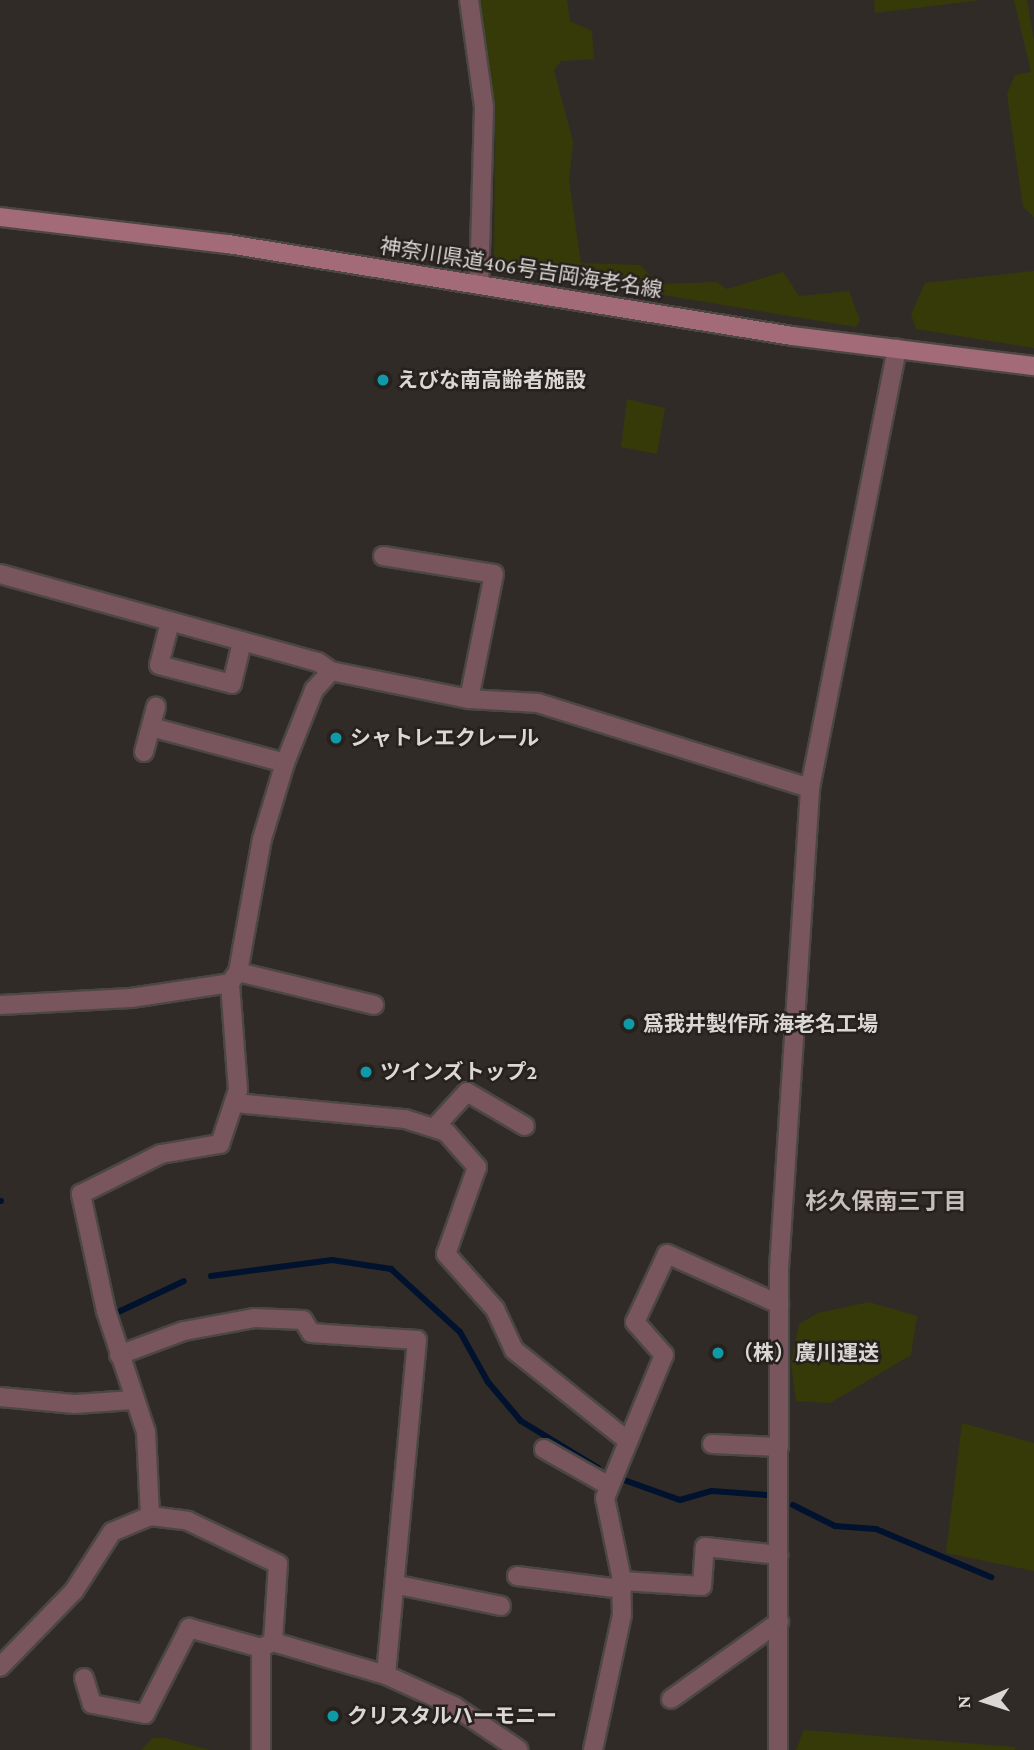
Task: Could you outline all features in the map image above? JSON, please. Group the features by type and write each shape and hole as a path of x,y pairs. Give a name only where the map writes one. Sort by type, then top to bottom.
{"main road":[{"name":"神奈川県道406号吉岡海老名線","path":"0,217 228,244 897,349 1034,366"}],"street":[{"path":"469,0 484,107 479,284"},
{"path":"778,1750 779,1304 810,788 897,349"},
{"path":"383,556 494,575 469,699"},
{"path":"0,574 242,642 331,671 469,699 538,704 810,788"},
{"path":"170,622 159,665 232,684 242,642"},
{"path":"150,1516 146,1432 120,1355 81,1194 161,1154 220,1144 235,1103 234,978 262,839 285,763 314,690 331,671"},
{"path":"144,752 156,708"},
{"path":"151,727 285,763"},
{"path":"0,1005 131,998 234,978 374,1006"},
{"path":"435,1127 467,1092 525,1126"},
{"path":"235,1103 435,1127 477,1167 446,1254 495,1309 514,1350 628,1441"},
{"path":"593,1750 622,1585 605,1514 609,1486 664,1355 635,1322 667,1254 779,1304"},
{"path":"120,1355 212,1323 303,1320 311,1333 417,1340 398,1585 386,1675"},
{"path":"0,1397 75,1404 133,1400"},
{"path":"712,1444 779,1447"},
{"path":"544,1449 609,1486"},
{"path":"0,1667 74,1591 112,1532 150,1516 188,1521 278,1564 267,1645 261,1750"},
{"path":"517,1576 622,1585 702,1586 705,1547 779,1555"},
{"path":"398,1585 500,1606"},
{"path":"671,1699 779,1622"},
{"path":"84,1678 92,1704 145,1714 189,1628 386,1675 454,1706 507,1747"}],"green space":[{"path":"475,0 567,0 570,21 592,31 594,59 561,61 554,70 573,142 569,180 581,263 640,265 658,284 717,282 727,289 783,272 799,296 849,291 860,320 856,327 494,267 495,107"},
{"path":"874,0 981,0 875,13"},
{"path":"1014,0 1027,0 1034,41 1034,217 1023,207 1007,94 1015,75 1031,72"},
{"path":"1034,271 1034,348 916,329 911,314 925,283"},
{"path":"627,399 665,408 657,454 621,447"},
{"path":"869,1302 917,1316 911,1355 830,1403 796,1401 791,1363 799,1324 818,1313"},
{"path":"962,1423 1034,1443 1034,1571 946,1553"},
{"path":"804,1730 1015,1747 1015,1750 796,1750"},
{"path":"153,1738 165,1738 210,1750 141,1750"}],"waterway":[{"path":"211,1276 332,1260 391,1269 460,1332 488,1382 521,1421 598,1468"},
{"path":"114,1314 184,1281"},
{"path":"624,1480 680,1500 712,1491 766,1495"},
{"path":"793,1505 835,1526 876,1529 991,1577"}],"place":[{"name":"えびな南高齢者施設","path":"383,380"},
{"name":"シャトレエクレール","path":"336,738"},
{"name":"爲我井製作所 海老名工場","path":"629,1024"},
{"name":"ツインズトップ2","path":"366,1072"},
{"name":"（株）廣川運送","path":"718,1353"},
{"name":"クリスタルハーモニー","path":"333,1716"}],"district":[{"name":"杉久保南三丁目","path":"886,1201"}]}
